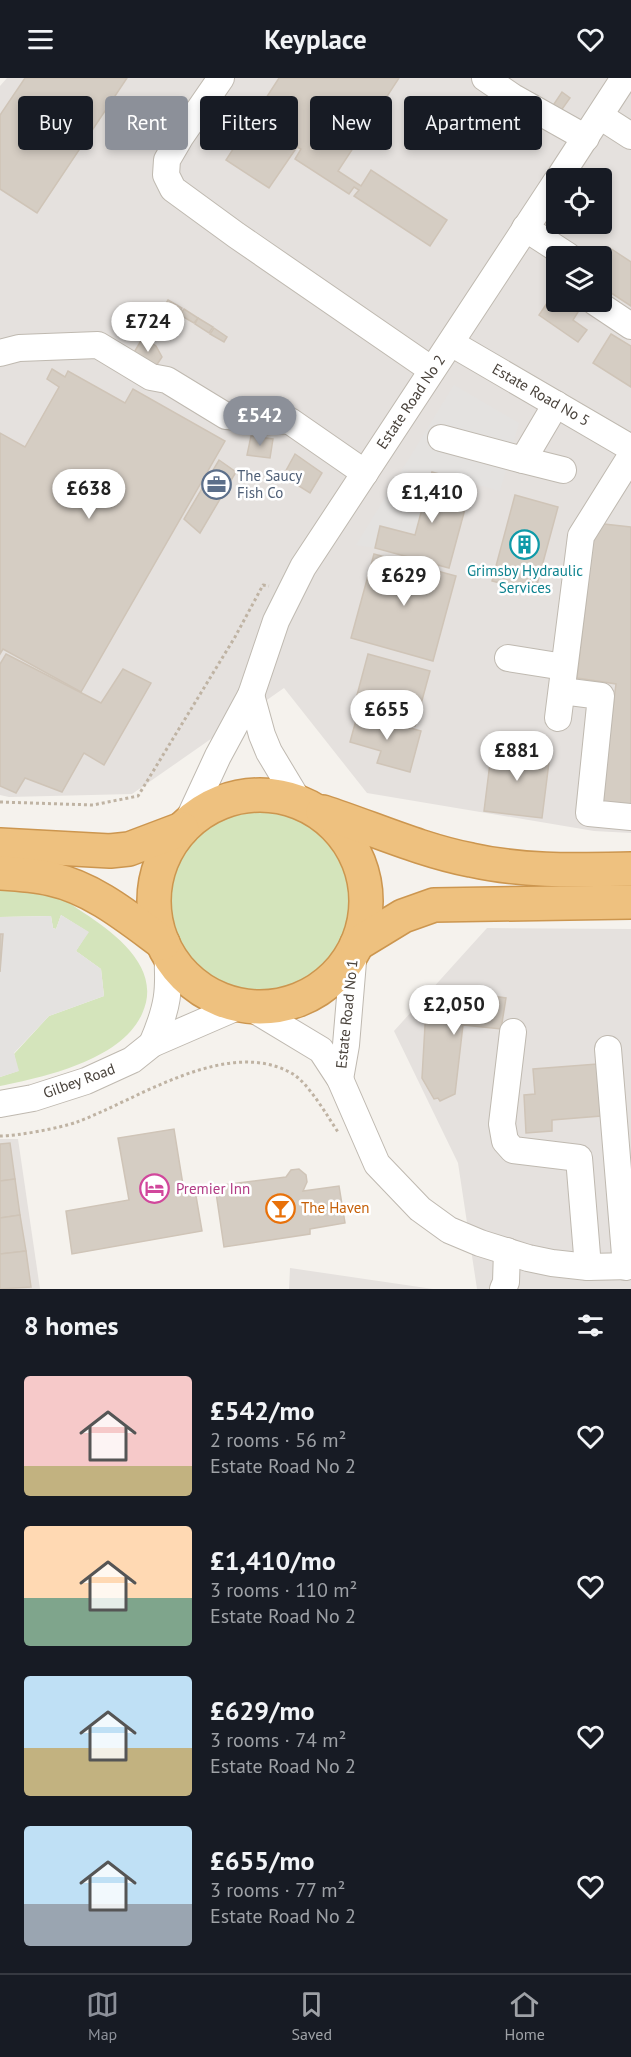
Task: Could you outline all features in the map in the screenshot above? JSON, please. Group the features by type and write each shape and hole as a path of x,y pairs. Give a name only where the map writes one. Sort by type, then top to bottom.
{"highway":[{"path":"306,805 340,830 361,868 365,885 366,907 356,947 339,971 315,991 300,999 266,1006 245,1005 213,996 182,972 165,947 154,908 156,883 162,860 184,827 208,808 238,797 268,795 306,805 419,845 471,860 538,869 631,869"},
{"path":"0,845 123,850 184,827"},
{"path":"0,873 52,879 85,890 165,947"},
{"path":"356,947 404,916 435,905 631,902"}],"street":[{"path":"220,78 167,159 166,175 172,189 432,370"},
{"path":"485,78 513,97 586,138"},
{"name":"Estate Road No 2","path":"566,168 624,78"},
{"path":"600,116 631,136"},
{"name":"Estate Road No 2","path":"184,827 218,756 251,695 276,621 303,567 546,197"},
{"path":"525,228 553,246"},
{"path":"610,312 631,326"},
{"name":"Estate Road No 5","path":"451,342 631,448"},
{"path":"0,353 19,348 98,345 151,377 167,380 226,416 290,421 365,473"},
{"path":"523,460 556,404"},
{"path":"441,438 563,470"},
{"path":"558,717 582,536 631,456"},
{"path":"508,658 601,696 589,813 631,817"},
{"path":"251,695 269,752 306,805"},
{"path":"152,1044 162,1020 167,998 169,983 165,947"},
{"name":"Estate Road No 1","path":"340,1079 346,1045 356,947"},
{"name":"Estate Road No 1","path":"245,1005 321,1050 340,1079 377,1164 420,1209 449,1230 507,1251 552,1263 588,1267 628,1267"},
{"name":"Gilbey Road","path":"0,1104 33,1098 86,1081 132,1060 152,1044 245,1005"},
{"path":"513,1032 502,1124 505,1141 513,1150 579,1158 588,1267"},
{"path":"608,1049 628,1267"},
{"path":"503,1289 506,1282 507,1251"}],"path":[{"path":"0,802 93,805 138,796 235,637 262,585 292,590"},
{"path":"0,1136 75,1122 194,1070 245,1061 270,1064 295,1075 325,1111 343,1141"}],"shaded area":[{"path":"7,78 631,78 631,833 594,831 367,793 284,688 132,794 9,797 0,795 0,86"},
{"path":"454,385 519,423 500,491 432,472 415,535 381,526 375,548 356,545"},
{"path":"61,915 89,932 76,951 101,969 104,996 49,1016 14,1053 19,1071 0,1077 0,917 51,916 53,928 56,929"},
{"path":"487,928 631,929 631,1289 477,1289 458,1163 394,1031"},
{"path":"0,1139 18,1139 40,1289 0,1289"},
{"path":"290,1268 433,1289 289,1289"}],"green space":[{"path":"261,808 296,815 326,835 346,865 353,900 346,935 326,965 296,985 261,992 226,985 196,965 176,935 169,900 176,865 196,835 226,815"},
{"path":"0,883 35,887 54,892 110,931 133,954 141,968 146,982 147,998 142,1014 132,1030 100,1055 59,1071 0,1086 0,1077 18,1071 14,1054 49,1016 104,996 101,969 76,951 88,932 61,915 56,929 53,928 51,916 0,917"}],"building":[{"path":"25,78 127,78 115,96 105,96 105,111 93,129 93,96 18,96 18,150 79,150 37,213 0,189 0,115"},
{"path":"279,78 399,78 387,96 310,96 310,150 352,150 338,171 361,186 371,170 447,220 430,246 354,196 359,190 354,187 349,194 295,159 301,149 298,148 298,96 267,96"},
{"path":"562,92 570,98 560,112 552,107"},
{"path":"232,150 295,150 269,188 226,160"},
{"path":"612,249 631,262 631,306 612,294"},
{"path":"168,300 182,308 179,314 165,305"},
{"path":"546,304 546,312 578,312 573,320 587,330 578,342 539,315"},
{"path":"184,309 198,318 194,323 180,315"},
{"path":"198,318 213,327 209,333 195,324"},
{"path":"214,328 227,337 224,342 210,334"},
{"path":"611,334 631,346 631,387 593,363"},
{"path":"143,337 156,346 162,357 154,369 132,356"},
{"path":"52,369 65,377 68,371 125,403 133,389 225,441 81,692 3,649 0,654 0,433 25,447 59,387 47,379"},
{"path":"251,436 273,439 270,458 247,455"},
{"path":"295,454 322,473 310,493 283,476"},
{"path":"219,460 236,472 200,533 184,519"},
{"path":"432,472 472,483 449,568 375,548 380,526 415,535"},
{"name":"Grimsby Hydraulic Services","path":"515,495 558,507 535,592 492,581"},
{"path":"595,523 631,527 631,806 601,803 616,684 577,678"},
{"path":"374,554 456,576 433,661 351,638"},
{"path":"6,654 101,703 123,669 151,683 104,765 84,753 62,792 25,778 16,793 0,786 0,664"},
{"path":"368,654 430,671 415,726 353,710"},
{"path":"358,713 421,731 410,772 377,763 381,751 350,742"},
{"path":"492,747 550,754 542,818 484,811"},
{"path":"0,934 3,934 0,972"},
{"path":"463,992 506,998 501,1029 463,1025 455,1094 440,1101 438,1098 434,1099 422,1078 426,1008 431,1009 431,998 462,999"},
{"path":"597,1064 601,1116 552,1120 552,1131 526,1133 524,1095 535,1094 533,1069"},
{"name":"Premier Inn","path":"174,1129 184,1191 215,1186 216,1193 196,1196 202,1231 72,1254 66,1211 129,1200 118,1138"},
{"path":"10,1143 15,1179 0,1181 0,1144"},
{"name":"The Haven","path":"299,1169 306,1175 307,1182 303,1191 339,1186 345,1223 310,1229 310,1234 224,1247 215,1186 286,1177 291,1170"},
{"path":"15,1179 20,1215 0,1218 0,1181"},
{"path":"20,1215 26,1251 0,1254 0,1218"},
{"path":"26,1251 31,1287 0,1289 0,1254"}],"place":[{"name":"The Saucy Fish Co","path":"216,485"},
{"name":"Grimsby Hydraulic Services","path":"525,544"},
{"name":"Premier Inn","path":"155,1189"},
{"name":"The Haven","path":"280,1208"}]}
